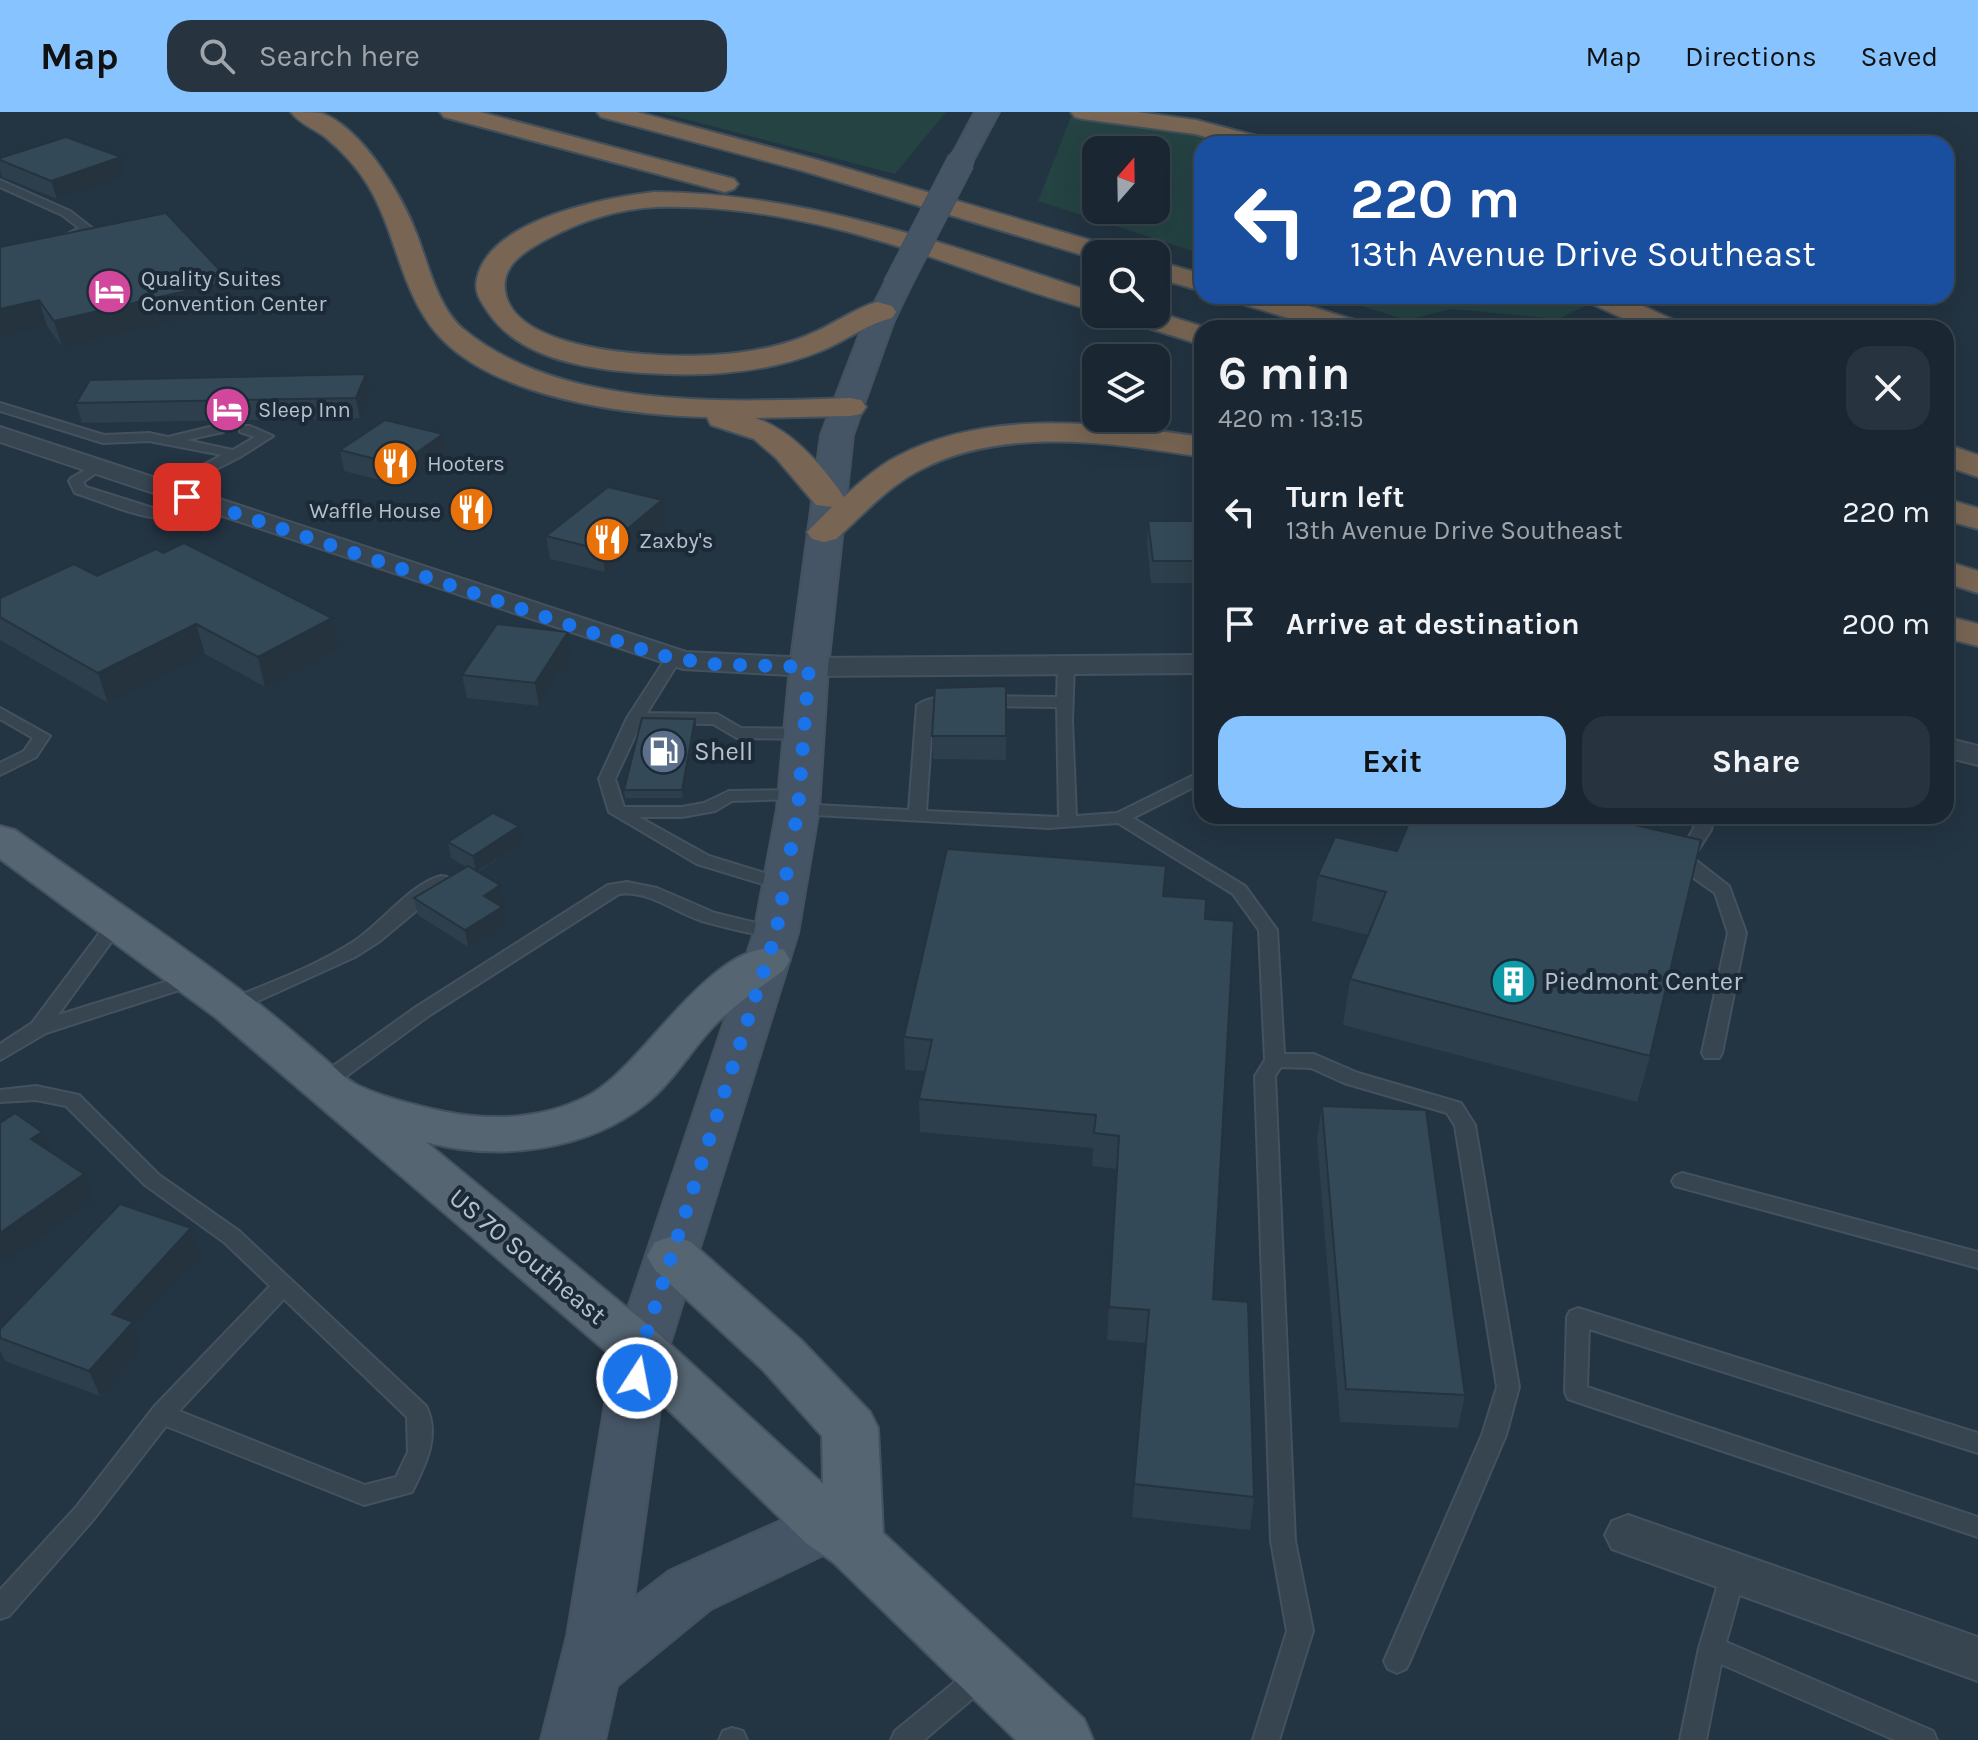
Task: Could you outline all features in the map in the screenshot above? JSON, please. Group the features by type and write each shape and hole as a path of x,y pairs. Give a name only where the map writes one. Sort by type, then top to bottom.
{"highway":[{"path":"303,112 334,132 356,153 382,186 426,295 442,323 464,344 496,363 537,379 586,393 714,416 765,432 787,451 826,515 895,471 953,446 1017,437 1073,434 1131,437 1194,446"},
{"path":"452,112 638,159 889,234 1082,297"},
{"path":"609,112 809,165 1082,247"},
{"path":"1083,112 1196,127 1229,136"},
{"path":"889,234 752,204 701,199 647,200 588,211 535,232 503,257 490,282 490,295 496,307 511,324 533,338 581,355 647,365 724,364 780,355 845,329 877,311 889,300"},
{"path":"1170,273 1194,281"},
{"path":"1272,304 1325,320"},
{"path":"1616,304 1650,320"},
{"path":"1170,326 1194,333"},
{"path":"653,403 744,410 850,407"},
{"path":"1954,457 1978,467"},
{"path":"1954,512 1978,519"},
{"path":"1954,574 1978,582"},
{"path":"1954,629 1978,635"}],"main road":[{"path":"573,1740 598,1636 641,1350 772,946 785,885 799,802 809,667 837,435 889,300 987,112"},
{"name":"US 70 Southeast","path":"7,852 116,923 212,992 641,1350 1061,1740"},
{"path":"330,1090 448,1130 491,1134 548,1129 602,1113 632,1090 705,1007 772,946"},
{"path":"590,1670 690,1590 840,1535 850,1428 782,1355 673,1256"}],"street":[{"path":"0,434 673,658 710,664 809,667 1194,664"},
{"path":"1954,749 1978,756"},
{"path":"1628,1535 1978,1659"}],"lane":[{"path":"0,183 66,213 87,228 60,241 45,244"},
{"path":"0,407 103,439 149,437 235,454"},
{"path":"168,441 218,429"},
{"path":"167,490 266,436 245,429"},
{"path":"98,467 76,481 80,490 168,517 186,514 207,504"},
{"path":"673,658 635,718 607,779 617,812 703,860 785,885"},
{"path":"1066,664 1068,822"},
{"path":"917,816 925,705 948,701 1065,702"},
{"path":"0,713 42,736 30,754 0,770"},
{"path":"635,718 717,719 737,733 804,734"},
{"path":"617,812 682,812 709,807 729,796 917,816 1068,822 1121,818 1194,780"},
{"path":"1121,818 1239,890 1268,930 1275,1060 1265,1076 1283,1541 1300,1631 1266,1740"},
{"path":"1684,860 1704,824"},
{"path":"1653,853 1684,860 1723,890 1737,933 1712,1053"},
{"path":"0,1053 39,1028 212,992 350,953 381,932 418,896 441,881"},
{"path":"330,1090 434,1003 614,889 644,889 772,946"},
{"path":"39,1028 116,923"},
{"path":"1275,1060 1314,1061 1351,1078 1443,1104 1454,1108 1465,1125 1508,1387 1494,1435 1397,1661"},
{"path":"1,1096 36,1093 72,1100 152,1180 232,1237 418,1413 420,1452 404,1485 364,1495 162,1414"},
{"path":"1682,1181 1978,1260"},
{"path":"0,1608 85,1513 162,1414 284,1285"},
{"path":"1978,1443 1578,1317 1576,1392 1978,1527"},
{"path":"1693,1740 1712,1648 1733,1574"},
{"path":"1712,1648 1924,1740"},
{"path":"904,1740 987,1670"}],"green space":[{"path":"658,112 946,112 895,174"},
{"path":"1073,112 1207,136 1194,136 1194,251 1170,244 1170,240 1159,240 1109,224 1170,224 1170,136 1082,136 1082,215 1038,201"},
{"path":"1356,304 1590,304 1558,319 1452,309 1406,320"}],"building":[{"path":"66,137 121,157 51,181 0,160 0,158"},
{"name":"Quality Suites Convention Center","path":"166,213 230,281 54,321 39,300 0,309 0,247"},
{"path":"366,374 356,398 76,403 90,380"},
{"path":"385,420 443,434 399,465 340,450"},
{"path":"608,487 662,500 602,550 546,536"},
{"path":"1148,521 1194,521 1194,561 1153,561"},
{"path":"184,543 332,618 258,657 196,624 98,673 0,617 0,598 74,564 97,576 156,549 163,553"},
{"path":"497,624 568,632 535,683 462,675"},
{"path":"1006,686 1006,736 932,736 935,688"},
{"path":"642,718 695,719 682,790 624,790"},
{"path":"493,813 519,826 473,856 448,842"},
{"name":"Piedmont Center","path":"1409,824 1630,824 1701,840 1650,1056 1350,979 1386,892 1318,875 1335,837 1397,851"},
{"path":"947,849 1166,866 1163,896 1206,899 1205,919 1234,921 1213,1299 1248,1302 1254,1497 1134,1484 1149,1310 1109,1307 1119,1136 1094,1133 1096,1115 919,1099 932,1040 904,1037"},
{"path":"468,866 500,885 484,896 502,907 465,930 414,898"},
{"path":"1322,1106 1426,1110 1465,1395 1346,1389"},
{"path":"15,1113 42,1132 31,1139 84,1174 0,1233 0,1123"},
{"path":"120,1204 191,1228 112,1314 133,1322 89,1371 0,1338 0,1329"}],"place":[{"name":"Quality Suites Convention Center","path":"110,291"},
{"name":"Sleep Inn","path":"227,409"},
{"name":"Hooters","path":"396,463"},
{"name":"Waffle House","path":"472,510"},
{"name":"Zaxby's","path":"608,540"},
{"name":"Shell","path":"663,751"},
{"name":"Piedmont Center","path":"1513,981"}],"route":[{"path":"187,497 659,655 710,664 809,667 798,809 776,933 641,1350 637,1378"}]}
